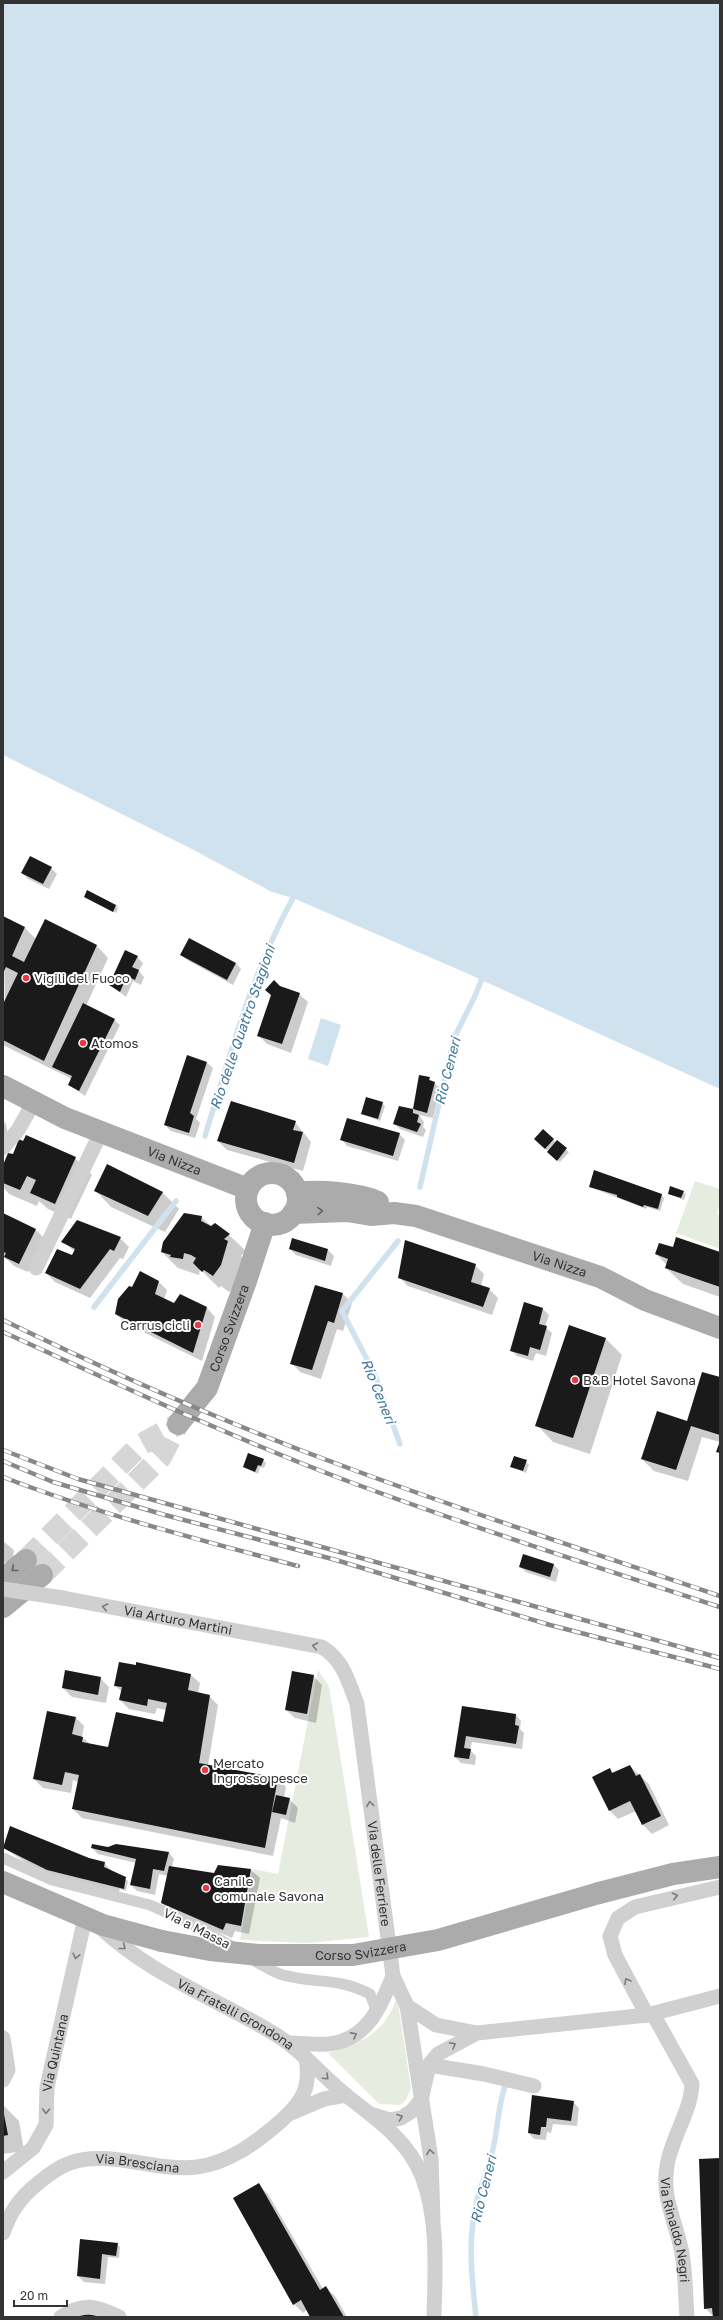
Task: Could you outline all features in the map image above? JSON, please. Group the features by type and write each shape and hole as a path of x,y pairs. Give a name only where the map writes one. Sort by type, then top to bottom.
{"main road":[{"name":"Via Nizza","path":"3,1086 65,1118 248,1189"},
{"path":"275,1173 289,1180 295,1203 281,1223 265,1223 251,1213 246,1197 248,1189 259,1176 275,1173"},
{"name":"Via Nizza","path":"295,1203 310,1191 347,1195 377,1201 394,1213 416,1216 600,1277 645,1300 720,1328"},
{"name":"Corso Svizzera","path":"178,1424 197,1403 207,1388 226,1341 265,1223"},
{"path":"3,1579 26,1560"},
{"path":"3,1607 42,1575"},
{"name":"Corso Svizzera","path":"3,1882 89,1919 130,1934 162,1941 210,1950 258,1955 353,1956 438,1940 600,1893 673,1874 720,1867"}],"street":[{"path":"3,1148 18,1130 34,1102"},
{"path":"36,1268 101,1132"},
{"name":"Via Arturo Martini","path":"3,1589 63,1598 322,1647 334,1654 344,1669"},
{"name":"Via delle Ferriere","path":"344,1669 356,1704 393,1976 407,2006 431,2159 433,2219"},
{"name":"Via a Massa","path":"3,1858 52,1880 150,1905 198,1927 257,1962 282,1974 342,1982 357,1987 370,1994 377,2012"},
{"name":"Via Rinaldo Negri","path":"687,2317 680,2245 666,2199 667,2172 678,2128 692,2097 692,2084 615,1955 610,1936 618,1918 635,1907 720,1887"},
{"name":"Via Fratelli Grondona","path":"89,1919 134,1956 190,1990 268,2029 289,2043 346,2095 372,2115 405,2145 422,2176 433,2219 434,2317"},
{"name":"Via Quintana","path":"3,2172 33,2148 46,2125 47,2087 89,1919"},
{"path":"289,2043 329,2044 340,2042 366,2028 377,2012 393,1976"},
{"path":"407,2006 436,2025 477,2033 650,2014 720,1996"},
{"path":"477,2033 438,2054 429,2065 484,2074 534,2086"},
{"path":"3,2038 8,2070 3,2080"},
{"name":"Via Bresciana","path":"3,2233 9,2215 28,2192 48,2175 70,2163 95,2159 175,2168 198,2167 249,2147 290,2113 304,2094 309,2076 306,2058"},
{"name":"Via delle Ferriere","path":"421,2100 429,2065"},
{"name":"Via Bresciana","path":"290,2113 324,2099 346,2095"},
{"name":"Via Fratelli Grondona","path":"372,2115 390,2120 401,2118 412,2111 421,2100"},
{"path":"61,2317 68,2312 90,2306 103,2308 119,2317"}],"shaded area":[{"path":"695,1181 720,1189 720,1202 717,1214 720,1216 720,1249 676,1233"},
{"path":"318,1670 329,1686 369,1937 307,1943 240,1940 253,1869 278,1874"},
{"path":"397,1997 411,2088 406,2100 400,2105 379,2104 328,2053 361,2041 379,2028 392,2010"}],"water":[{"path":"3,3 720,3 720,1089 464,972 293,898 272,892 190,848 3,755"},
{"path":"321,1018 341,1025 328,1066 308,1059"}],"building":[{"path":"30,856 52,867 43,884 21,873"},
{"path":"87,890 116,905 113,912 84,897"},
{"path":"3,916 25,927 12,956 24,962 45,919 97,945 44,1061 3,1040 3,1004 18,973 6,967 3,973"},
{"path":"189,938 236,963 227,980 180,955"},
{"path":"125,950 138,956 132,967 139,970 135,980 127,976 120,992 109,985"},
{"path":"274,980 280,986 300,993 282,1044 257,1036 271,995 265,990"},
{"name":"Atomos","path":"83,1003 115,1019 79,1091 68,1085 72,1076 52,1067"},
{"path":"187,1055 207,1062 190,1113 194,1116 189,1133 164,1125"},
{"path":"419,1075 430,1077 429,1080 435,1082 427,1113 413,1109"},
{"path":"366,1097 383,1102 378,1119 361,1114"},
{"path":"231,1101 296,1121 293,1130 303,1132 294,1163 217,1141"},
{"path":"399,1106 413,1109 413,1113 419,1115 417,1122 421,1124 417,1132 393,1124"},
{"path":"347,1118 400,1133 393,1156 340,1140"},
{"path":"543,1129 554,1139 545,1149 534,1139"},
{"path":"26,1135 76,1157 55,1204 30,1193 36,1180 27,1176 20,1190 3,1183 3,1165 8,1153 13,1154 19,1139 23,1141"},
{"path":"557,1140 567,1148 557,1161 547,1152"},
{"path":"107,1164 163,1192 148,1216 94,1191"},
{"path":"594,1170 662,1194 658,1209 644,1205 643,1207 617,1197 617,1195 589,1187"},
{"path":"670,1186 684,1191 681,1198 668,1194"},
{"path":"3,1213 36,1229 19,1264 4,1257 6,1253 3,1252"},
{"path":"184,1213 202,1216 201,1221 211,1226 215,1223 230,1234 224,1239 228,1241 221,1265 213,1276 204,1270 202,1272 193,1263 196,1258 191,1255 184,1253 183,1259 170,1257 171,1255 161,1252 163,1242"},
{"path":"77,1220 121,1237 114,1251 110,1249 80,1289 45,1273 57,1249 72,1255 75,1249 61,1242"},
{"path":"676,1237 720,1252 720,1287 665,1268 668,1259 655,1254 659,1243 673,1247"},
{"path":"292,1238 328,1249 325,1261 289,1249"},
{"path":"405,1240 476,1264 471,1282 490,1288 483,1307 398,1278"},
{"path":"140,1271 159,1281 155,1294 174,1303 180,1294 207,1307 193,1353 115,1314 118,1299 129,1286 132,1287"},
{"path":"315,1285 343,1293 334,1323 328,1321 312,1370 290,1364"},
{"path":"524,1302 543,1308 539,1324 547,1326 540,1350 530,1347 528,1356 510,1351"},
{"path":"569,1325 606,1338 573,1438 535,1426"},
{"path":"702,1372 720,1377 720,1435 691,1426 676,1470 641,1459 657,1411 687,1421"},
{"path":"720,1441 720,1453 716,1452"},
{"path":"248,1453 264,1459 261,1466 258,1465 255,1472 243,1467"},
{"path":"514,1456 527,1460 523,1471 510,1467"},
{"path":"523,1554 554,1564 550,1577 519,1567"},
{"path":"119,1662 136,1665 136,1662 191,1674 188,1690 210,1695 199,1763 278,1778 265,1848 72,1809 79,1775 65,1772 62,1785 33,1779 47,1711 76,1717 72,1734 83,1737 82,1742 108,1747 116,1712 163,1722 167,1703 148,1699 147,1706 119,1700 122,1687 114,1686"},
{"path":"65,1670 101,1677 98,1695 62,1688"},
{"path":"292,1671 314,1675 307,1714 285,1710"},
{"path":"462,1706 516,1714 515,1725 519,1726 516,1744 466,1736 464,1748 471,1749 469,1759 454,1757"},
{"path":"630,1765 636,1776 640,1774 661,1816 642,1825 630,1801 609,1811 592,1777 610,1768 612,1773"},
{"path":"276,1795 290,1798 286,1815 272,1812"},
{"path":"10,1826 89,1858 105,1862 104,1867 126,1877 124,1889 47,1870 3,1848"},
{"path":"92,1844 108,1847 116,1844 169,1852 164,1871 153,1869 150,1889 130,1885 136,1859 91,1848"},
{"name":"Canile comunale Savona","path":"218,1865 251,1869 241,1926 226,1923 223,1930 161,1903 169,1866 214,1873"},
{"path":"532,2095 574,2101 571,2121 547,2118 546,2127 541,2127 540,2135 528,2133"},
{"path":"3,2109 8,2135 3,2136"},
{"path":"720,2158 720,2317 713,2317 712,2308 704,2309 699,2159"},
{"path":"259,2183 320,2290 326,2286 344,2317 310,2317 301,2300 293,2305 233,2198"},
{"path":"80,2239 118,2243 116,2256 102,2254 100,2279 77,2276"},
{"path":"95,2308 98,2317 70,2317"}],"waterway":[{"name":"Rio delle Quattro Stagioni","path":"205,1136 233,1045 254,984 278,926 293,898"},
{"name":"Rio Ceneri","path":"420,1187 454,1038 484,974"},
{"name":"Rio delle Quattro Stagioni","path":"94,1307 176,1201"},
{"name":"Rio Ceneri","path":"398,1241 342,1311 374,1373 400,1444"},
{"name":"Rio Ceneri","path":"476,2317 471,2259 472,2230 477,2201 493,2149 505,2086"}],"tunnel":[{"path":"26,1560 140,1445 178,1424"},
{"path":"42,1575 161,1457 178,1424"}],"railway":[{"path":"3,1320 175,1399 307,1453 535,1534 720,1596"},
{"path":"3,1332 219,1429 350,1482 488,1531 720,1607"},
{"path":"3,1450 78,1479 720,1658"},
{"path":"3,1461 53,1482 165,1515 336,1560 550,1625 720,1669"},
{"path":"3,1477 112,1515 298,1566"}],"place":[{"name":"Vigili del Fuoco","path":"26,978"},
{"name":"Atomos","path":"83,1043"},
{"name":"Carrus cicli","path":"198,1325"},
{"name":"B&B Hotel Savona","path":"575,1380"},
{"name":"Mercato Ingrosso pesce","path":"205,1770"},
{"name":"Canile comunale Savona","path":"206,1888"}]}
